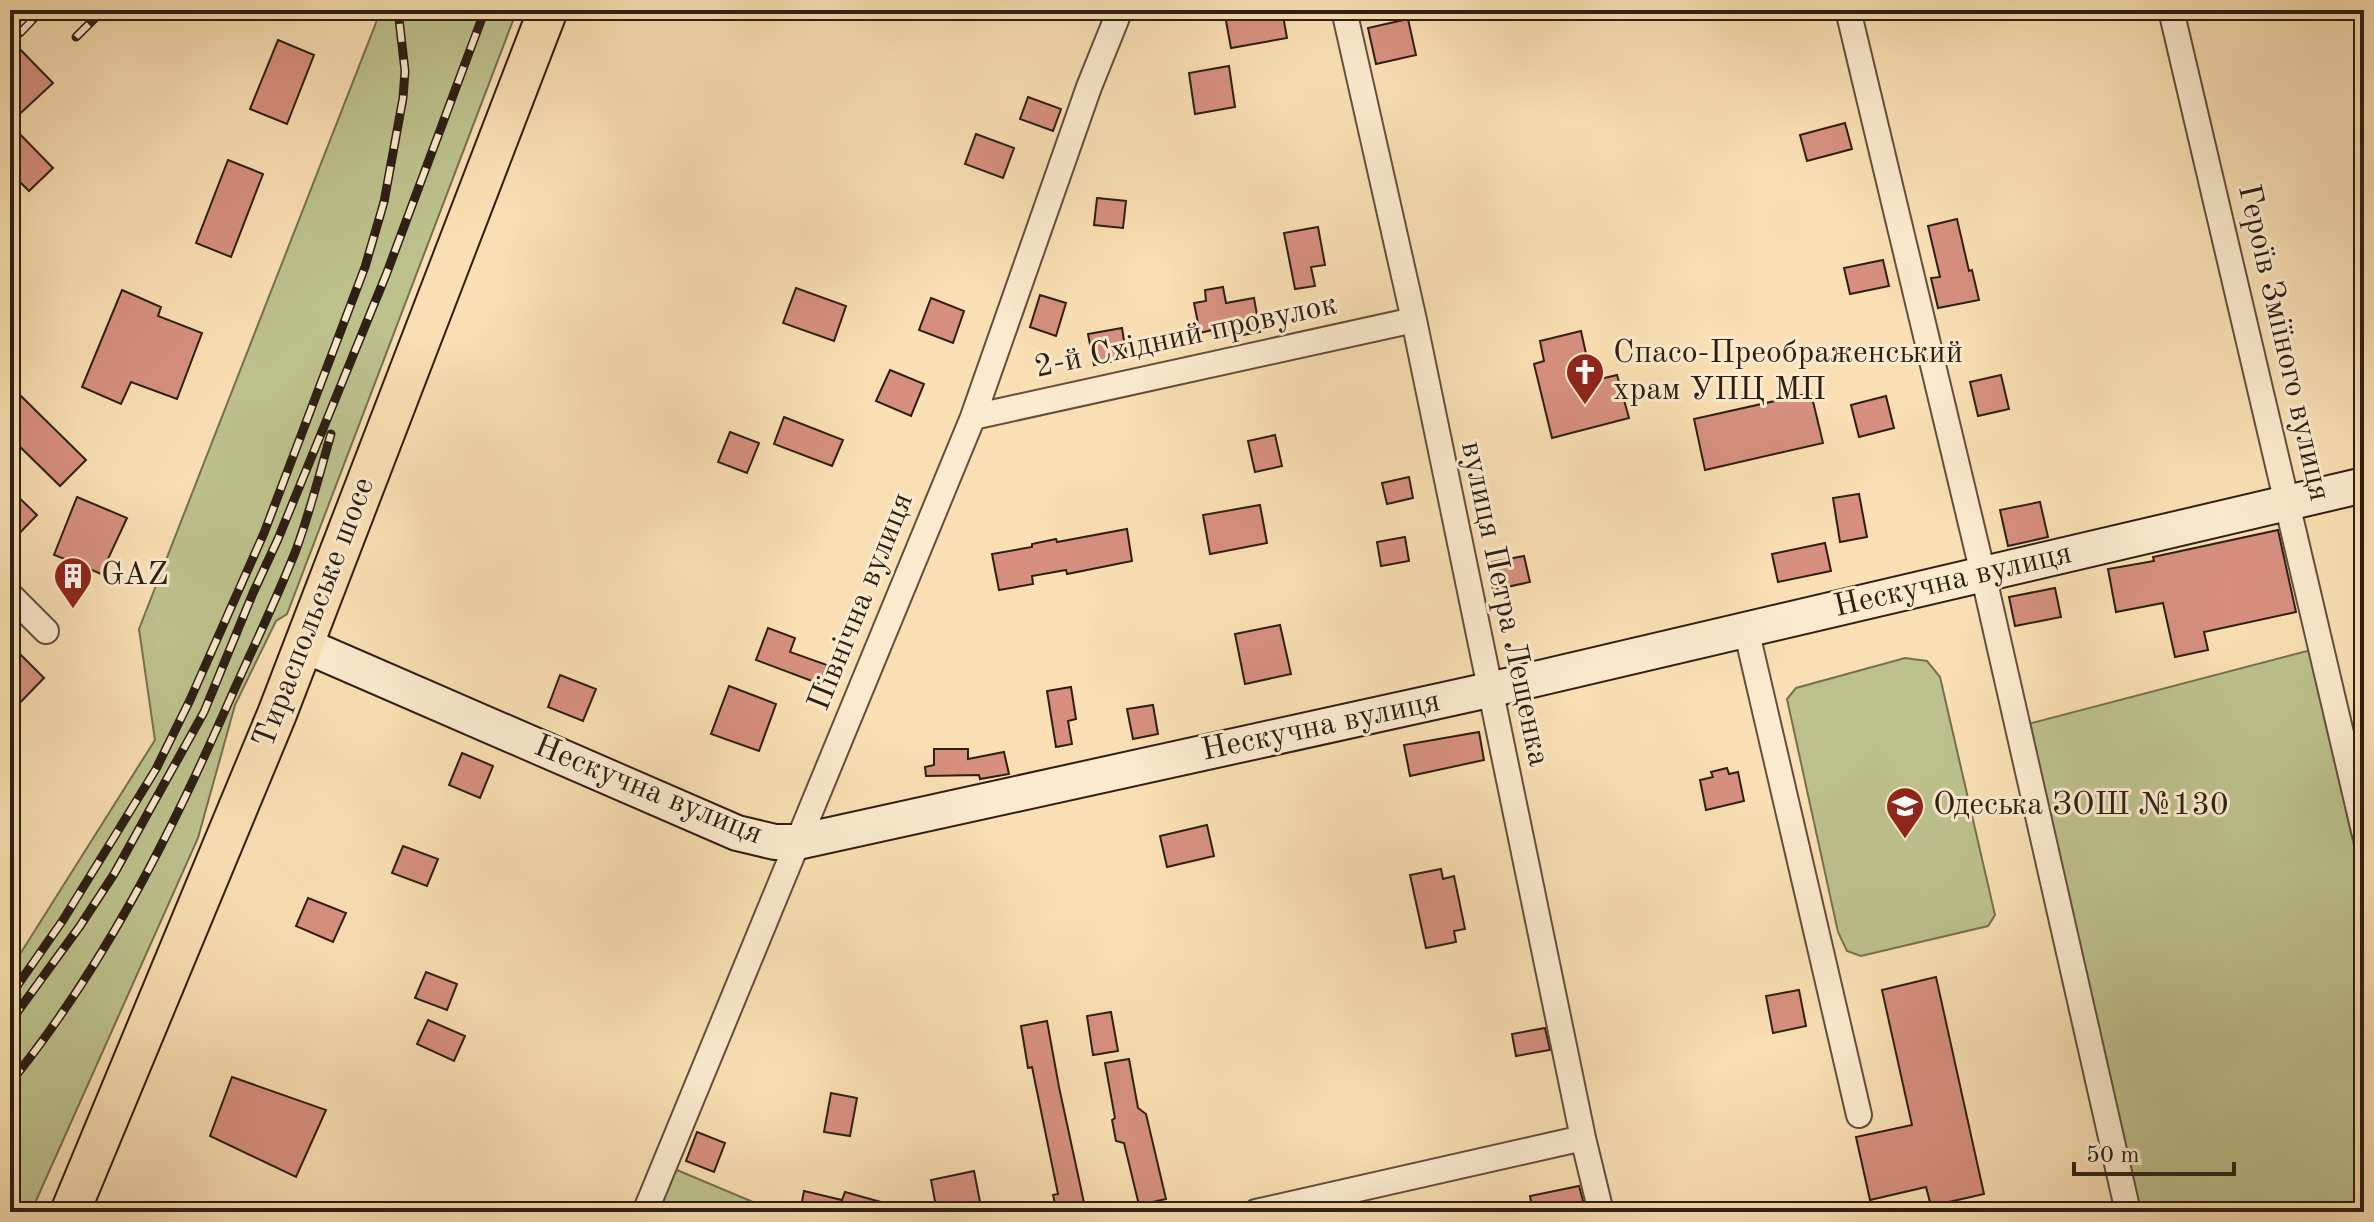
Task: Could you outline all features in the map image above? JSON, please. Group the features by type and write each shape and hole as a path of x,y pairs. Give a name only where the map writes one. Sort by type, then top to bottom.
{"main road":[{"name":"Тираспольське шосе","path":"70,1212 304,645 548,10"}],"street":[{"name":"Північна вулиця","path":"645,1212 973,417 1089,87 1120,10"},
{"name":"вулиця Петра Лещенка","path":"1344,10 1414,320 1489,690 1601,1212"},
{"path":"1848,10 1983,574 2128,1212"},
{"name":"Героїв Зміїного вулиця","path":"2171,10 2364,831"},
{"name":"2-й Східний провулок","path":"973,417 1414,320"},
{"name":"Нескучна вулиця","path":"304,645 737,833 775,842 798,842 1489,690 2364,485"},
{"path":"10,595 46,631"},
{"path":"1746,629 1859,1115"},
{"path":"1256,1212 1583,1138"}],"green space":[{"path":"381,10 517,10 287,614 276,621 235,705 198,838 31,1212 10,1212 10,970 155,740 139,629"},
{"path":"2311,650 2364,891 2364,1212 2139,1212 2028,724"},
{"path":"1905,658 1927,661 1940,677 1995,915 1988,926 1861,956 1847,951 1838,932 1787,699 1796,688"},
{"path":"665,1165 777,1212 645,1212"}],"building":[{"path":"1224,10 1282,10 1287,38 1231,48"},
{"path":"1408,19 1416,55 1376,64 1368,28"},
{"path":"10,39 53,83 10,123"},
{"path":"278,40 314,55 287,124 250,109"},
{"path":"1229,66 1235,107 1195,114 1189,73"},
{"path":"1028,97 1061,109 1053,131 1020,119"},
{"path":"1845,123 1852,149 1807,161 1800,135"},
{"path":"10,124 53,168 29,191 10,172"},
{"path":"976,134 1014,148 1003,178 965,164"},
{"path":"228,160 263,174 231,257 196,243"},
{"path":"1097,198 1126,201 1123,228 1094,225"},
{"path":"1957,219 1979,300 1938,308 1931,278 1940,277 1928,226"},
{"path":"1318,227 1325,265 1311,267 1315,286 1295,289 1284,233"},
{"path":"1883,260 1889,286 1850,294 1844,268"},
{"path":"1223,287 1226,303 1254,298 1260,332 1214,340 1212,330 1200,333 1194,303 1206,301 1205,290"},
{"path":"796,288 846,306 834,341 783,323"},
{"path":"122,290 161,307 158,316 202,333 177,399 131,382 121,404 82,387"},
{"path":"1040,295 1066,303 1056,336 1030,327"},
{"path":"931,298 964,311 953,343 919,330"},
{"path":"1122,328 1127,359 1094,365 1088,334"},
{"path":"1581,331 1592,381 1617,375 1629,418 1552,438 1534,364 1544,361 1540,341"},
{"path":"890,370 924,384 911,416 876,401"},
{"path":"2001,375 2009,409 1978,416 1970,382"},
{"path":"1811,393 1823,443 1705,470 1694,419"},
{"path":"21,396 86,460 60,486 10,437 10,406"},
{"path":"1886,396 1894,428 1859,437 1851,405"},
{"path":"784,417 843,440 832,466 774,444"},
{"path":"730,432 759,443 747,473 718,462"},
{"path":"1275,435 1282,466 1255,472 1248,441"},
{"path":"1409,477 1413,498 1387,504 1382,483"},
{"path":"10,489 37,515 10,543"},
{"path":"1859,494 1867,537 1840,542 1833,498"},
{"path":"77,497 127,518 101,574 80,565 81,561 78,564 54,555"},
{"path":"2040,502 2048,537 2008,546 2000,510"},
{"path":"1260,505 1267,543 1210,554 1203,515"},
{"path":"1127,529 1132,561 1067,574 1066,570 1032,576 1033,584 999,590 992,554 1056,539 1057,542"},
{"path":"2278,530 2296,612 2204,632 2208,650 2175,657 2163,603 2116,612 2108,569 2154,561 2153,557"},
{"path":"1405,537 1409,561 1381,566 1377,542"},
{"path":"1825,543 1831,571 1778,582 1772,554"},
{"path":"1524,556 1530,582 1493,590 1487,563"},
{"path":"2055,588 2061,617 2015,626 2009,597"},
{"path":"1280,625 1291,674 1245,684 1235,634"},
{"path":"768,628 795,638 790,652 827,665 820,684 756,660"},
{"path":"10,644 44,678 10,713"},
{"path":"560,675 596,689 583,721 548,707"},
{"path":"729,686 776,704 759,751 711,734"},
{"path":"1071,687 1076,719 1068,721 1072,744 1056,747 1047,691"},
{"path":"1153,705 1158,734 1133,739 1127,709"},
{"path":"1479,732 1484,760 1410,776 1404,745"},
{"path":"934,749 968,749 968,759 1004,752 1009,774 980,779 979,775 926,776 925,767 934,765"},
{"path":"462,753 493,766 480,798 449,785"},
{"path":"1727,768 1729,774 1738,772 1744,801 1706,810 1700,780 1713,777 1711,772"},
{"path":"1207,825 1214,856 1167,867 1160,836"},
{"path":"403,846 438,859 427,886 392,873"},
{"path":"1441,869 1443,879 1454,876 1465,929 1454,931 1456,942 1426,948 1410,875"},
{"path":"308,898 346,913 333,942 296,926"},
{"path":"426,972 457,984 447,1010 415,998"},
{"path":"1936,977 1984,1194 1931,1206 1926,1187 1870,1200 1856,1137 1912,1125 1882,990"},
{"path":"1799,990 1806,1026 1773,1033 1766,996"},
{"path":"1111,1012 1118,1051 1093,1055 1087,1016"},
{"path":"428,1020 465,1036 454,1061 417,1044"},
{"path":"1047,1021 1086,1212 1057,1212 1053,1195 1058,1194 1021,1026"},
{"path":"1545,1028 1550,1050 1516,1056 1512,1034"},
{"path":"1129,1059 1138,1108 1146,1114 1166,1199 1139,1205 1124,1143 1116,1141 1105,1063"},
{"path":"232,1077 326,1110 296,1177 210,1136"},
{"path":"831,1093 857,1098 850,1136 824,1132"},
{"path":"697,1132 725,1143 714,1172 686,1161"},
{"path":"974,1171 982,1212 937,1212 931,1180"},
{"path":"1579,1186 1586,1212 1533,1212 1530,1196"},
{"path":"804,1191 842,1200 845,1192 899,1207 898,1212 800,1212"}],"railway":[{"path":"20,33 42,10"},
{"path":"76,37 103,10"},
{"path":"10,996 63,920 156,769 264,533 365,267 384,202 405,71 398,10"},
{"path":"10,1022 114,874 204,712 386,275 485,10"},
{"path":"10,1083 104,949 157,854 205,756 296,550 331,434"}],"place":[{"name":"Спасо-Преображенський храм УПЦ МП","path":"1585,406"},
{"name":"GAZ","path":"73,610"},
{"name":"Одеська ЗОШ №130","path":"1905,840"}]}
